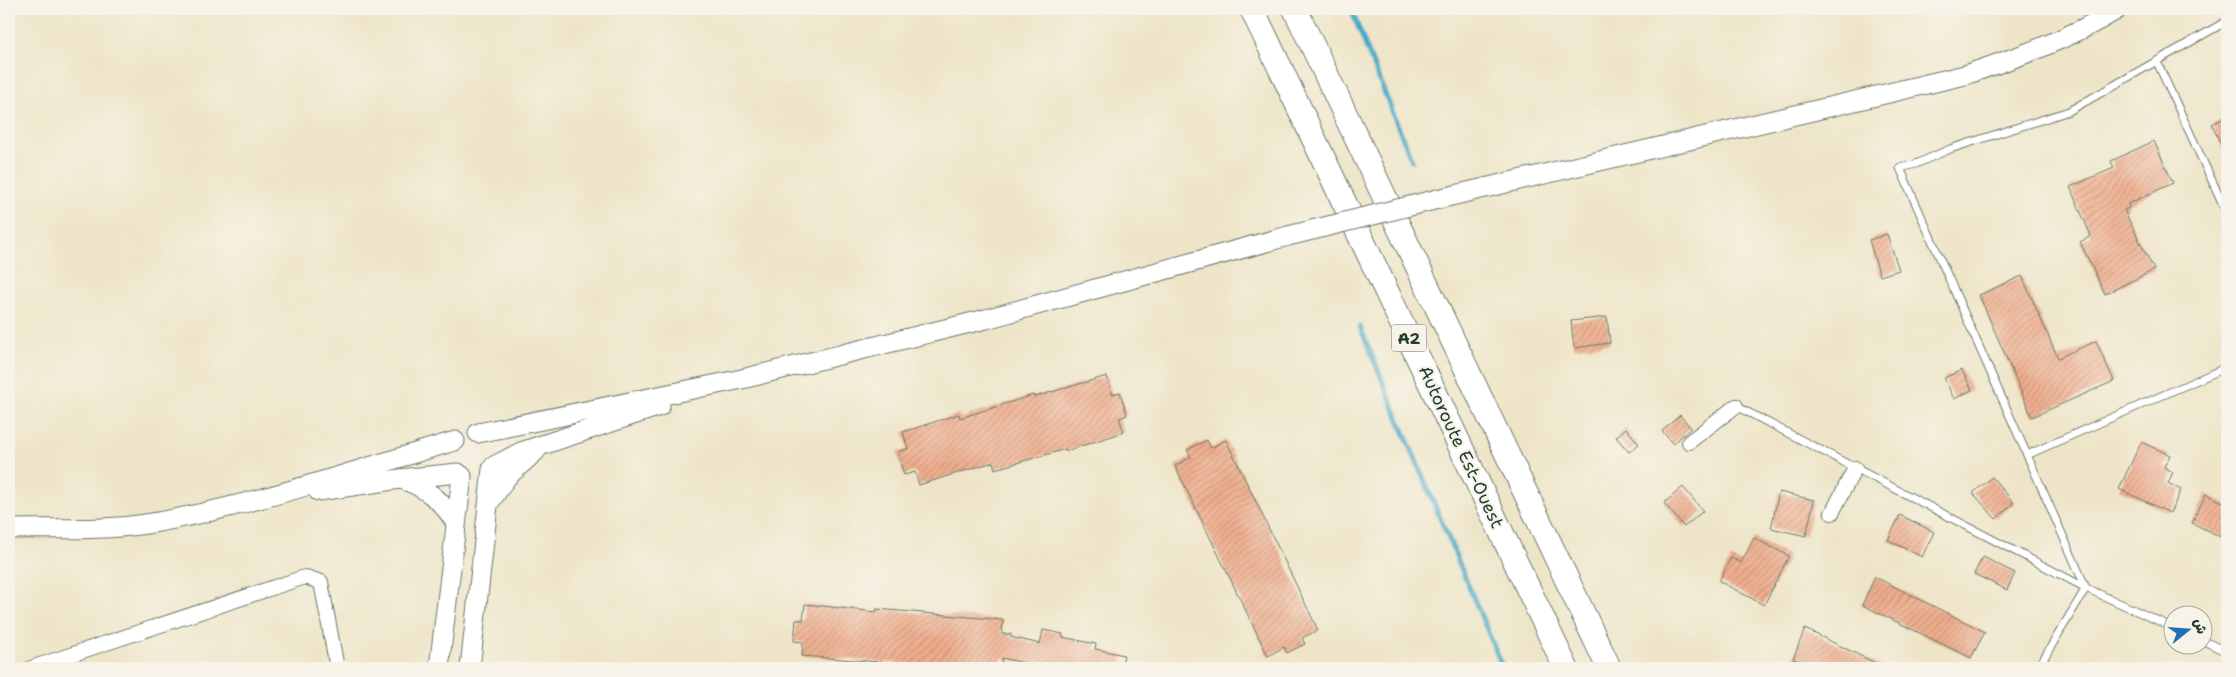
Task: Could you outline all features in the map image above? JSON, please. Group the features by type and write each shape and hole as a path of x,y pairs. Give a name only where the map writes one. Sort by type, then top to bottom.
{"highway":[{"name":"Autoroute Est-Ouest","path":"1252,9 1566,668"},
{"name":"A2","path":"1295,9 1609,668"}],"main road":[{"path":"245,502 455,441 465,434 478,433 742,379 986,319 1288,236 1965,75 2033,51 2090,26 2118,9"},
{"path":"9,529 124,527 245,502 400,479 460,475 478,479 511,456 742,379"},
{"path":"470,668 487,506 496,460 494,446 485,435 478,433"},
{"path":"440,668 460,475 450,461 451,447 455,441"},
{"path":"487,506 507,477 547,443"},
{"path":"400,479 414,483 438,500 456,523"}],"street":[{"path":"1689,442 1736,406"},
{"path":"1832,513 1855,468"},
{"path":"36,667 306,576 321,582 337,668"}],"lane":[{"path":"2086,588 1900,168 1916,164 1950,149 2069,112 2227,21"},
{"path":"2157,62 2227,213"},
{"path":"2027,455 2227,367"},
{"path":"1736,406 2086,588 2164,623"},
{"path":"2038,668 2086,588"},
{"path":"2214,646 2227,652"}],"building":[{"path":"2227,117 2227,159 2212,124"},
{"path":"2154,141 2173,183 2128,204 2129,208 2124,210 2154,270 2105,294 2080,242 2091,236 2070,187 2114,168 2111,161"},
{"path":"1887,234 1899,270 1880,276 1869,240"},
{"path":"2022,276 2058,358 2096,341 2114,381 2032,417 1979,295"},
{"path":"1607,317 1610,343 1574,348 1571,321"},
{"path":"1962,370 1972,390 1954,399 1944,378"},
{"path":"1107,376 1112,394 1120,392 1127,415 1119,418 1124,432 1066,451 1066,449 995,469 993,462 919,485 915,472 904,475 897,452 908,449 903,432 959,414 960,418 1033,395 1034,397"},
{"path":"1680,415 1691,428 1673,444 1662,431"},
{"path":"1626,428 1639,444 1629,452 1616,437"},
{"path":"1207,440 1211,448 1226,440 1318,630 1302,638 1305,644 1287,653 1284,647 1268,656 1175,466 1191,457 1187,450"},
{"path":"2141,442 2170,455 2164,467 2173,472 2168,483 2181,490 2170,513 2119,489"},
{"path":"1992,477 2014,503 1996,519 1973,493"},
{"path":"1683,487 1703,511 1684,527 1664,503"},
{"path":"1779,492 1814,500 1806,536 1771,528"},
{"path":"2206,494 2227,504 2227,540 2192,523"},
{"path":"1900,515 1934,532 1922,557 1888,540"},
{"path":"1754,538 1789,556 1764,605 1719,581 1731,558 1741,563"},
{"path":"1983,557 2015,573 2007,590 1974,574"},
{"path":"1875,577 1985,632 1971,658 1862,605"},
{"path":"805,604 876,612 877,609 1003,620 1002,634 1011,634 1011,637 1040,644 1043,630 1063,634 1062,637 1096,644 1095,649 1124,655 1121,668 1032,668 1033,665 1002,658 1001,668 957,668 802,656 803,642 794,641 796,620 803,620"},
{"path":"1805,629 1886,668 1800,668 1802,662 1793,659"}],"waterway":[{"path":"1351,9 1412,161"},
{"path":"1360,327 1503,668"}]}
